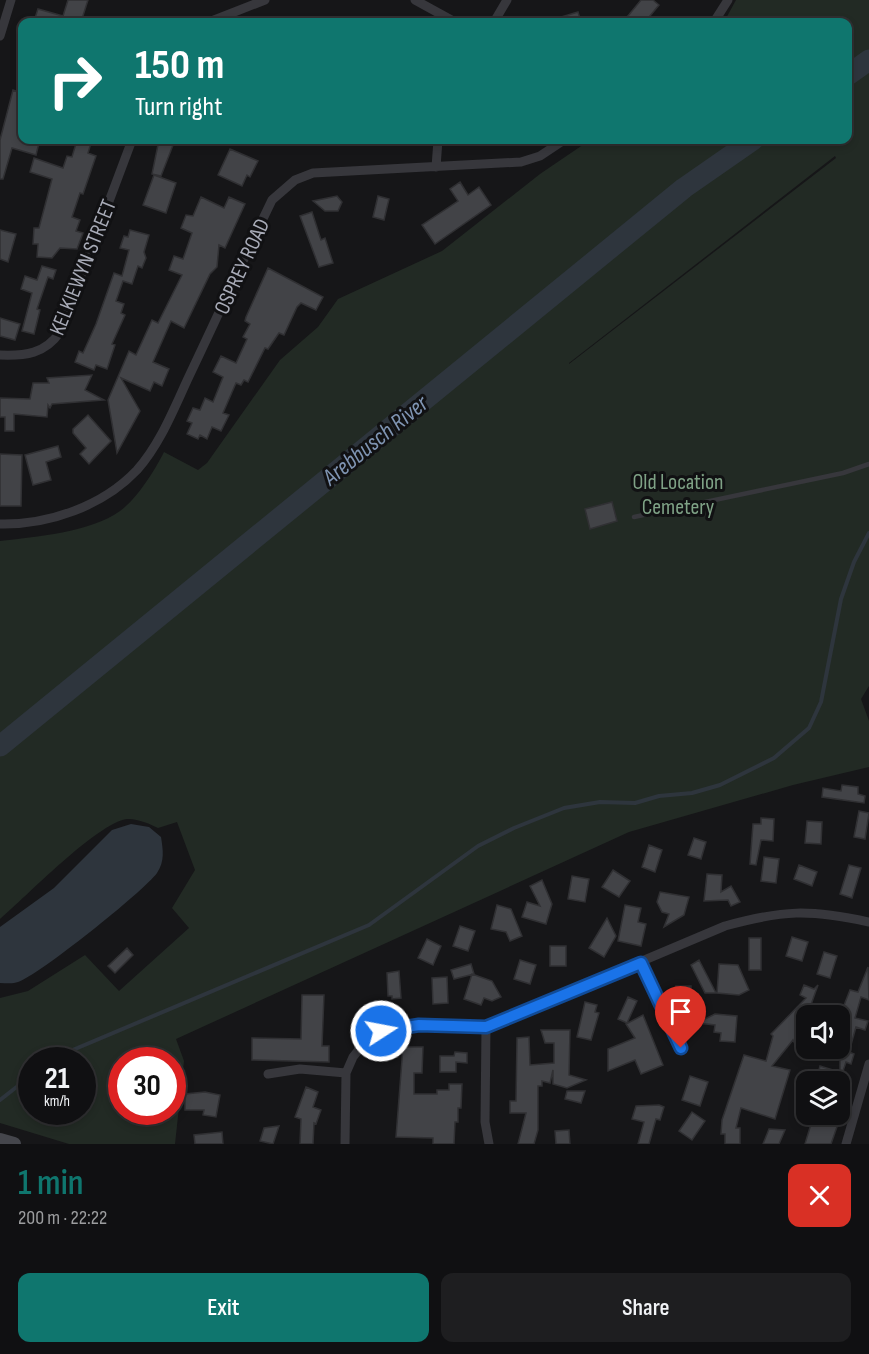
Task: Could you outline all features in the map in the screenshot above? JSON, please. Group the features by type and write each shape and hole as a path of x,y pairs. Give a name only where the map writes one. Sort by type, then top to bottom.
{"main road":[{"path":"0,1140 14,1144"}],"street":[{"path":"0,36 11,0"},
{"path":"219,18 266,0"},
{"path":"415,0 448,18"},
{"path":"496,18 507,0"},
{"path":"717,18 728,0"},
{"name":"KELKIEWYN STREET","path":"0,356 35,353 53,342 60,332 130,144"},
{"path":"436,166 438,144"},
{"name":"OSPREY ROAD","path":"0,524 45,519 80,509 102,498 137,470 165,426 272,200 295,180 313,173 521,162 540,156 558,144"},
{"path":"345,1144 346,1073 353,1057 365,1042 381,1031 419,1025 486,1027 725,926 765,915 798,911 869,922"},
{"path":"641,963 681,1048"},
{"path":"486,1027 485,1122 489,1144"},
{"path":"846,1144 869,1064"},
{"path":"268,1074 300,1069 346,1073"}],"lane":[{"path":"634,517 843,473 869,464"}],"green space":[{"name":"Old Location Cemetery","path":"736,0 869,0 869,686 861,699 869,721 869,767 793,785 629,832 176,1039 179,1047 108,1047 108,1125 177,1125 175,1144 69,1144 0,1123 0,998 28,991 85,955 119,991 189,928 172,908 195,870 177,822 158,828 139,820 127,819 98,833 80,847 0,919 0,541 79,529 108,518 126,506 139,492 164,452 198,470 207,463 280,360 318,327 338,299 442,251 540,174 584,144 852,144 852,18 726,18","holes":["835,156 836,158 569,363"]}],"shaded area":[{"path":"131,824 149,827 161,837 162,860 157,873 113,914 46,965 18,982 0,983 0,927 54,888 112,830"}],"building":[{"path":"68,0 88,0 82,18 35,18 38,9 63,16"},
{"path":"641,0 653,0 659,5 648,18 626,18"},
{"path":"578,12 580,18 558,18"},
{"path":"13,90 18,92 18,144 39,144 36,155 12,148 3,179 0,179 0,140"},
{"path":"76,144 91,144 88,153 96,156 83,194 80,193 72,217 80,220 76,231 83,233 77,249 60,248 52,258 37,257 38,244 33,244 34,228 39,228 52,179 30,172 34,158 63,168 67,156 72,157"},
{"path":"158,144 173,144 161,176 152,174"},
{"path":"230,149 258,161 250,177 247,175 242,186 218,175"},
{"path":"154,175 176,183 166,213 143,205"},
{"path":"460,182 468,195 479,187 491,205 435,244 422,225 458,201 450,189"},
{"path":"337,196 342,202 338,211 325,211 313,201"},
{"path":"378,196 389,199 384,220 373,217"},
{"path":"201,197 224,208 229,197 245,204 225,248 219,245 217,267 210,274 184,328 171,321 153,362 169,369 162,386 154,382 150,391 121,378 140,411 117,453 108,400 129,351 136,355 152,320 158,323 182,275 169,270 174,256 183,259 192,233 181,228 186,215 193,216"},
{"path":"312,212 321,240 325,238 333,263 319,267 300,216"},
{"path":"0,230 16,234 8,262 0,259"},
{"path":"130,230 149,235 144,252 146,258 142,268 138,266 132,284 123,281 116,301 124,304 121,313 125,315 112,344 115,345 107,369 96,365 94,370 75,362 79,351 83,353 96,324 114,273 122,276 129,250 120,248 124,236 128,237"},
{"path":"42,266 56,270 53,279 48,277 37,309 40,310 34,334 22,331 32,293 21,289 25,276 37,280"},
{"path":"268,268 323,297 316,310 301,303 297,307 284,335 279,333 268,349 265,348 248,382 244,380 241,385 236,383 223,413 229,415 221,431 212,427 207,439 200,435 198,439 187,434 192,423 187,421 193,408 200,410 205,398 213,402 223,377 213,372 221,356 236,363 247,339 243,337 250,324 245,321 246,317"},
{"path":"0,318 20,324 15,340 0,336"},
{"path":"92,375 85,390 104,400 52,404 50,408 48,405 47,417 14,414 14,431 5,431 5,417 0,417 0,398 30,399 33,383 49,383 47,378"},
{"path":"88,415 111,441 89,464 80,454 86,448 73,433 73,429"},
{"path":"58,446 61,457 46,462 51,480 33,485 25,455"},
{"path":"0,454 22,455 21,506 0,506"},
{"path":"612,502 617,521 590,529 585,509"},
{"path":"842,785 858,787 858,794 865,796 864,803 822,797 823,788 841,791"},
{"path":"859,811 869,813 865,839 854,837"},
{"path":"761,818 774,819 773,841 761,840 756,865 750,864 753,824 761,824"},
{"path":"807,821 822,822 821,844 805,843"},
{"path":"694,838 706,842 701,859 688,855"},
{"path":"649,845 662,850 655,872 642,867"},
{"path":"764,857 779,859 776,883 761,881"},
{"path":"799,865 817,872 812,886 794,879"},
{"path":"849,865 861,868 852,898 840,894"},
{"path":"613,870 630,881 619,897 602,887"},
{"path":"707,874 722,875 721,892 731,886 740,902 731,906 728,900 704,901"},
{"path":"572,876 589,879 585,902 568,899"},
{"path":"542,880 552,904 546,924 522,917 527,902 540,906 530,886"},
{"path":"660,892 689,897 684,915 664,927 669,914 662,912 657,902"},
{"path":"497,905 511,909 522,936 510,941 506,932 491,929"},
{"path":"625,905 641,908 638,922 646,924 641,946 618,941"},
{"path":"607,918 616,936 604,957 589,948"},
{"path":"460,926 475,931 468,951 453,946"},
{"path":"792,937 808,942 802,961 786,956"},
{"path":"749,938 761,938 761,970 749,970"},
{"path":"427,939 441,946 433,965 418,958"},
{"path":"550,946 566,946 566,966 550,966"},
{"path":"127,948 133,955 115,973 108,966"},
{"path":"824,952 837,956 830,978 817,974"},
{"path":"520,960 536,965 530,984 514,979"},
{"path":"699,960 716,993 705,993 691,965"},
{"path":"471,964 474,974 454,979 451,970"},
{"path":"719,964 738,965 749,990 739,995 717,993"},
{"path":"868,967 869,1000 861,997 855,1018 868,1021 865,1030 856,1027 850,1048 850,1005 844,1005 850,990 858,992"},
{"path":"399,971 401,998 392,999 392,996 388,996 387,973"},
{"path":"472,974 492,981 501,997 492,1001 484,998 481,1005 464,999"},
{"path":"447,977 448,1003 433,1004 432,978"},
{"path":"804,985 814,989 818,985 811,1005 799,1005 806,998 800,995"},
{"path":"676,986 691,986 692,1010 681,1010"},
{"path":"302,995 324,995 322,1046 329,1046 329,1062 252,1060 252,1038 301,1039"},
{"path":"628,997 637,1001 627,1023 618,1019"},
{"path":"585,1002 597,1005 595,1012 599,1013 591,1040 577,1037"},
{"path":"796,1008 796,1043 793,1040 772,1066 790,1070 775,1119 741,1108 736,1128 740,1128 740,1144 725,1144 725,1134 721,1134 722,1120 744,1055 766,1061 773,1036 771,1034"},
{"path":"715,1014 737,1016 735,1042 720,1041 721,1033 714,1032 715,1025 697,1023"},
{"path":"643,1015 663,1065 641,1074 635,1060 608,1071 608,1049 635,1038 626,1024"},
{"path":"541,1030 570,1030 569,1075 586,1080 567,1088 553,1084 553,1070 550,1083 542,1081 542,1086 538,1086 538,1130 534,1144 518,1144 526,1113 510,1113 510,1101 516,1101 517,1038 529,1037 530,1065 554,1063 554,1043 545,1043"},
{"path":"403,1047 423,1047 422,1073 414,1073 414,1094 437,1094 437,1090 449,1090 449,1084 462,1084 461,1108 458,1108 458,1122 455,1122 454,1144 433,1144 433,1138 396,1137"},
{"path":"455,1052 467,1053 467,1063 456,1062 456,1072 440,1072 440,1056 454,1056"},
{"path":"850,1052 854,1054 851,1064 846,1062 843,1071 840,1071 840,1060 836,1059 850,1059"},
{"path":"820,1066 833,1070 833,1071 819,1071"},
{"path":"690,1076 708,1082 700,1106 682,1100"},
{"path":"306,1087 318,1092 313,1107 321,1110 316,1124 314,1123 313,1144 300,1144 301,1119 295,1117"},
{"path":"567,1091 585,1091 581,1103 565,1099"},
{"path":"205,1092 220,1095 216,1117 203,1115 204,1110 186,1110 186,1094"},
{"path":"659,1105 664,1107 660,1120 656,1119 649,1144 638,1144 644,1122 632,1119 636,1106"},
{"path":"692,1112 705,1121 692,1140 679,1131"},
{"path":"811,1125 838,1125 831,1144 805,1144"},
{"path":"279,1126 273,1144 260,1141 264,1128"},
{"path":"769,1129 785,1130 779,1144 763,1144"},
{"path":"569,1130 570,1144 556,1144 555,1131"},
{"path":"222,1132 223,1144 195,1144 194,1135"}],"waterway":[{"name":"Arebbusch River","path":"852,72 869,60"},
{"name":"Arebbusch River","path":"0,746 684,188 747,144"},
{"path":"80,1047 369,925 478,846 514,828 564,808 600,802 635,803 659,796 692,793 720,785 774,758 809,728 821,702 841,599 854,562 869,533"},
{"path":"0,1100 18,1086"}],"route":[{"path":"381,1031 400,1026 419,1025 486,1027 641,963 681,1048"}]}
